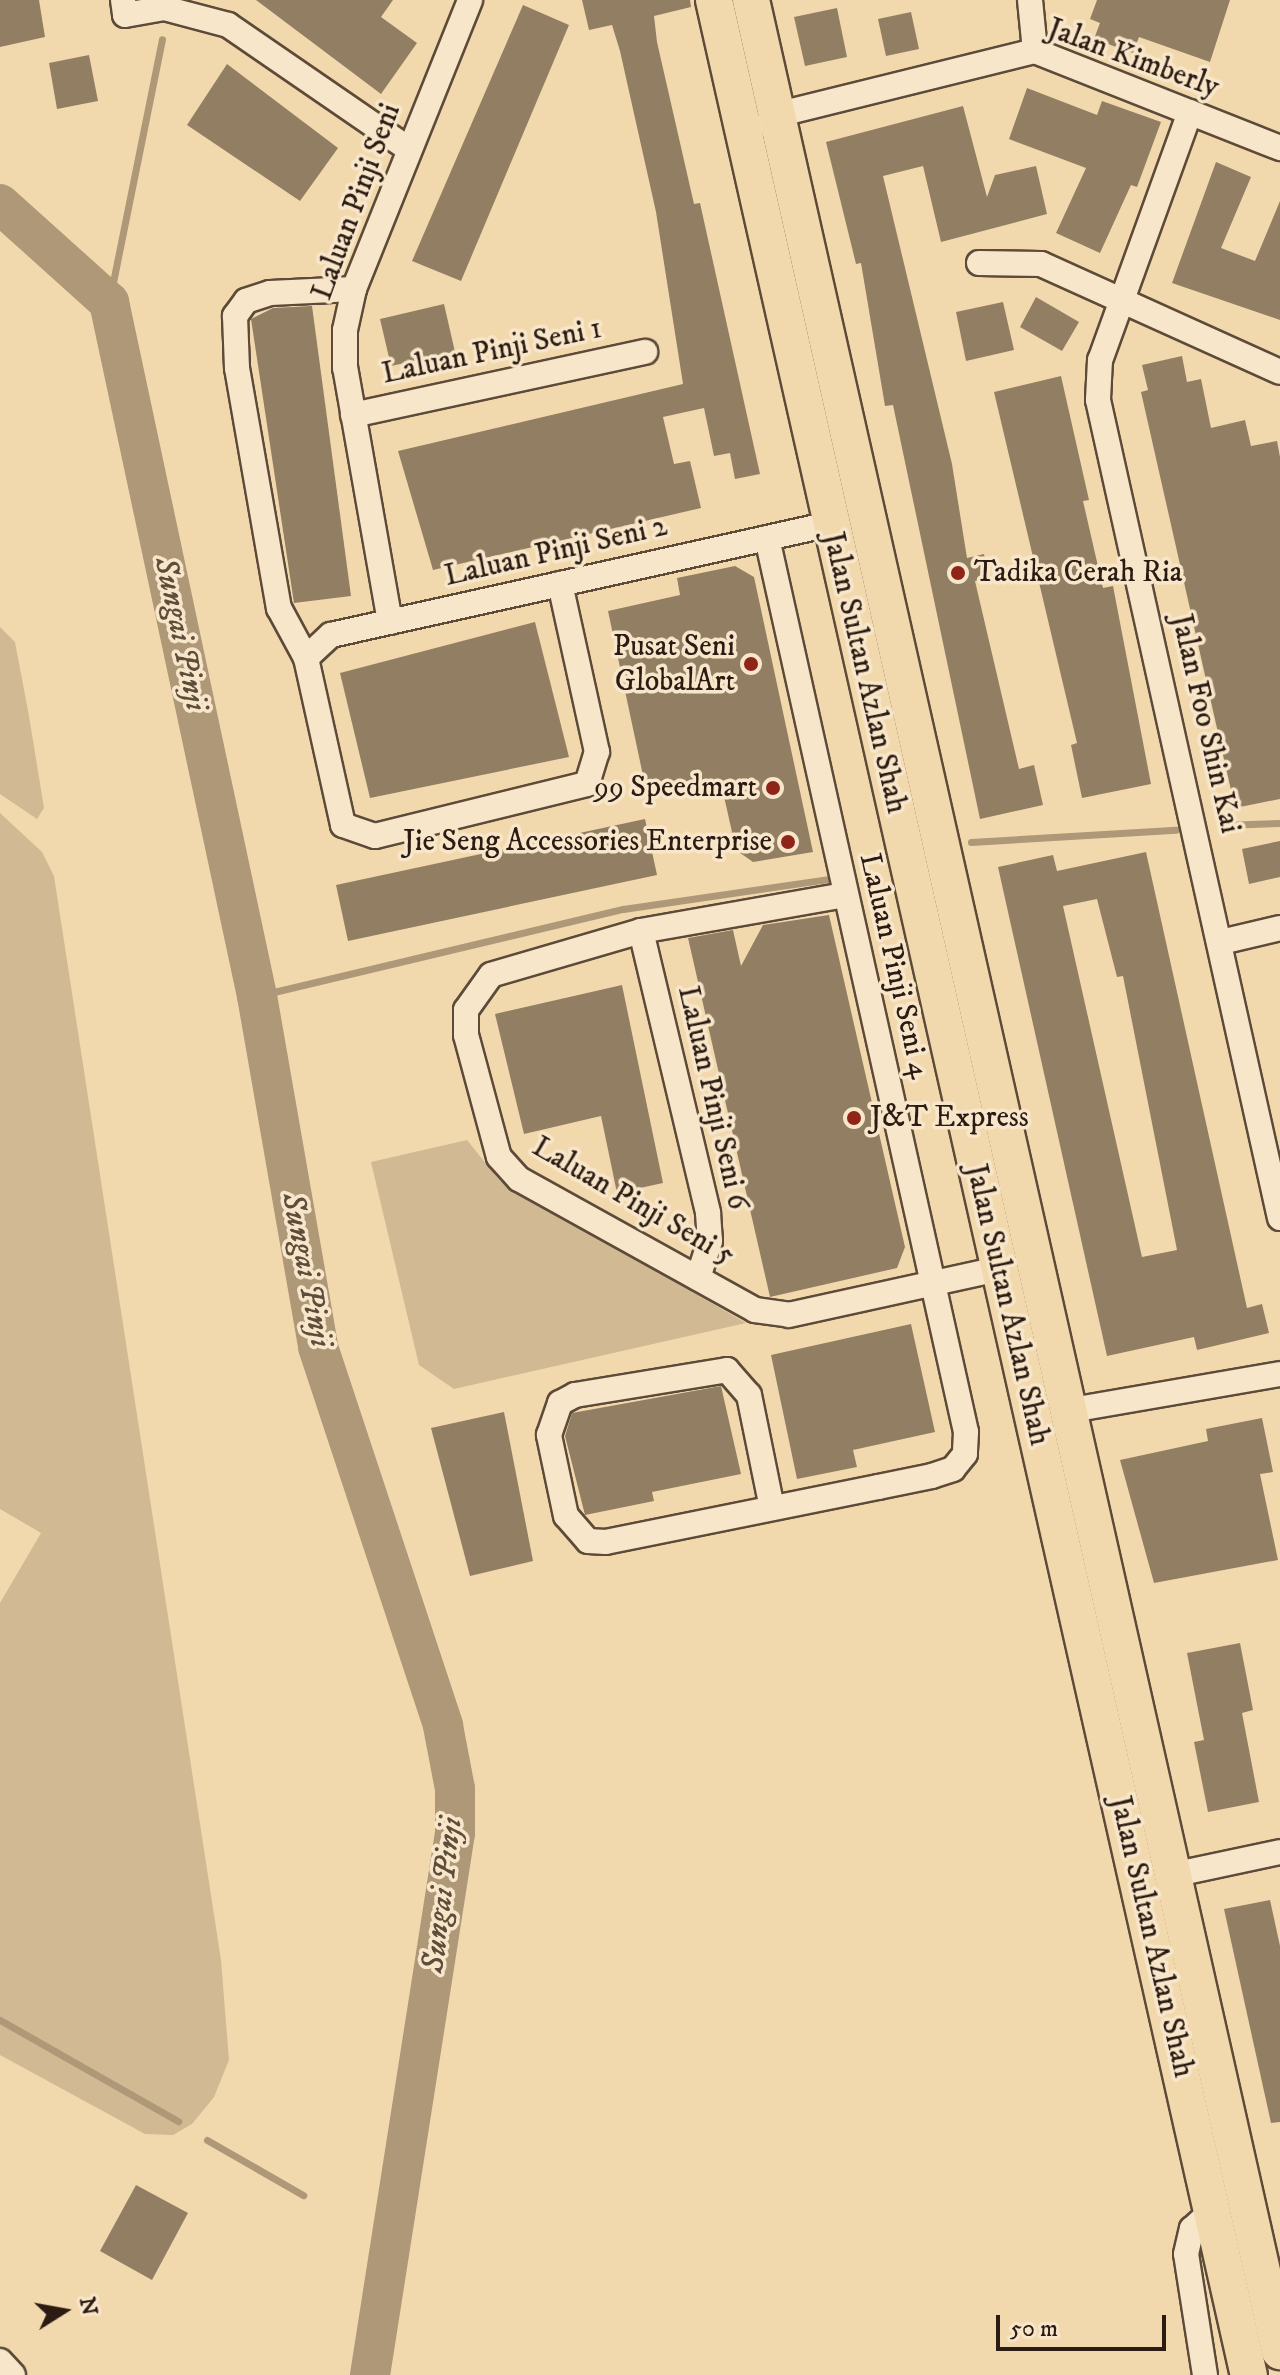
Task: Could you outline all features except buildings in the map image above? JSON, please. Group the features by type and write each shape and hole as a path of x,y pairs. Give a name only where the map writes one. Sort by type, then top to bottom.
{"main road":[{"name":"Jalan Sultan Azlan Shah","path":"714,0 1249,2375"},
{"name":"Jalan Sultan Azlan Shah","path":"751,0 964,965 1280,2351"},
{"path":"964,965 985,1138 1008,1237 999,1269"}],"street":[{"name":"Laluan Pinji Seni","path":"390,622 345,355 354,289 407,148 470,0"},
{"path":"1030,0 1035,51"},
{"path":"124,8 164,8 228,25 407,148"},
{"name":"Jalan Kimberly","path":"776,115 1035,51 1280,148"},
{"name":"Jalan Foo Shin Kai","path":"1190,112 1100,360 1098,400 1221,942 1274,1159 1280,1218"},
{"path":"776,115 763,144 786,259 792,356"},
{"path":"979,263 1041,264 1280,372"},
{"path":"354,289 270,293 246,301 235,316 237,368 279,608 306,658 343,825 375,836 587,784 597,752 560,584"},
{"name":"Laluan Pinji Seni 1","path":"353,415 645,352"},
{"name":"Laluan Pinji Seni 2","path":"306,658 331,635 830,524"},
{"name":"Laluan Pinji Seni 4","path":"767,538 933,1284 965,1454 953,1469 932,1476 772,1508"},
{"name":"Laluan Pinji Seni 5","path":"845,895 641,931 491,975 466,1010 466,1035 487,1127 499,1157 519,1179 755,1310 789,1315 999,1269"},
{"path":"1221,942 1280,928"},
{"name":"Laluan Pinji Seni 6","path":"641,931 708,1213 710,1241 698,1278"},
{"path":"727,1370 749,1395 772,1508 588,1541 566,1516 550,1418 575,1395 727,1370"},
{"path":"1066,1411 1280,1374"},
{"path":"1172,1875 1280,1852"},
{"path":"1205,2375 1186,2254 1192,2229 1212,2211"},
{"path":"0,2361 13,2375"}],"shaded area":[{"path":"0,627 15,642 44,808 37,819 0,794"},
{"path":"0,813 42,852 54,876 221,1960 229,2060 214,2097 192,2124 173,2135 145,2134 0,2055 0,1603 41,1533 0,1509"},
{"path":"467,1140 500,1181 746,1323 454,1389 419,1365 371,1162"}],"waterway":[{"path":"109,302 162,39"},
{"name":"Sungai Pinji","path":"0,204 109,302 257,996 318,1347 443,1726 455,1789 455,1833 370,2375"},
{"path":"1222,825 1280,823"},
{"path":"971,842 1176,830"},
{"path":"257,996 623,909 828,879"},
{"path":"0,2020 178,2121"},
{"path":"207,2140 303,2195"}],"place":[{"name":"Tadika Cerah Ria","path":"958,573"},
{"name":"Pusat Seni GlobalArt","path":"751,664"},
{"name":"99 Speedmart","path":"773,788"},
{"name":"Jie Seng Accessories Enterprise","path":"788,842"},
{"name":"J&T Express","path":"854,1118"}]}
